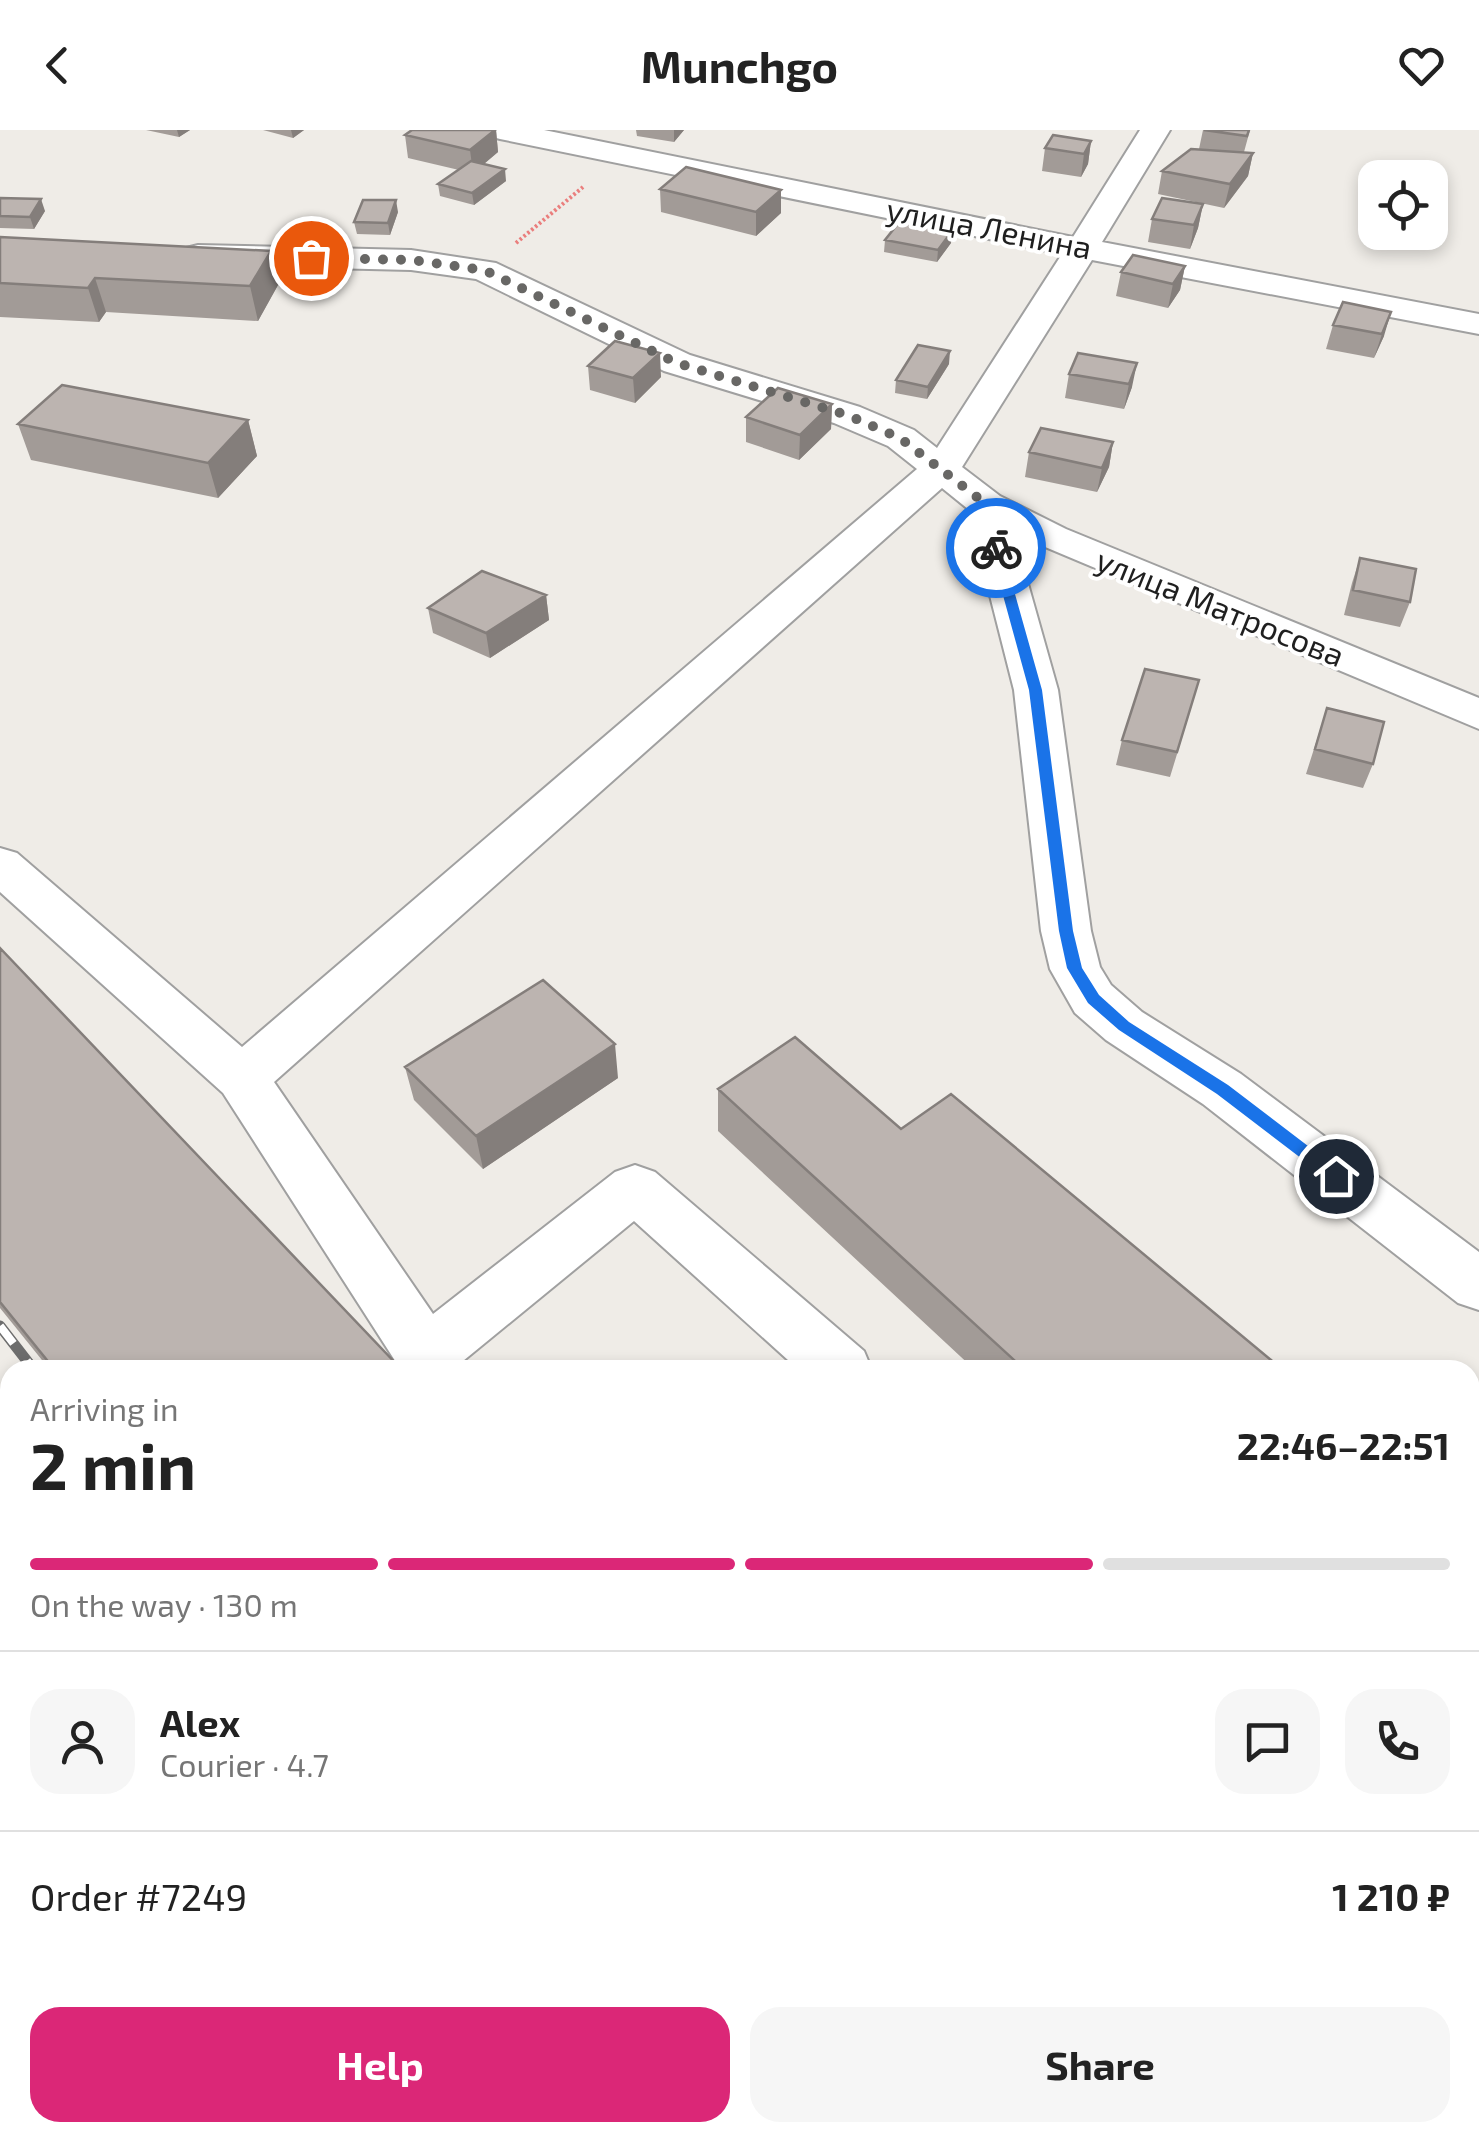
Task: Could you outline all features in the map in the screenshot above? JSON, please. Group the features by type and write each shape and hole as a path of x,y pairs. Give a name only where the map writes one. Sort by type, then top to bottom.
{"street":[{"name":"улица Ленина","path":"500,130 582,138 621,154 1079,248 1479,324"},
{"path":"242,1078 942,468 996,392 1079,248 1154,130"},
{"name":"улица Матросова","path":"169,255 411,260 484,270 677,363 865,423 900,438 986,504 1052,538 1479,715"},
{"path":"986,504 1036,690 1066,931 1075,968 1094,999 1124,1026 1222,1090 1479,1285"},
{"path":"0,865 242,1078 429,1360"},
{"path":"434,1360 635,1188 831,1360"}],"path":[{"path":"484,270 621,154"}],"building":[{"path":"412,130 495,130 470,150 405,135"},
{"path":"1204,130 1249,130 1247,136"},
{"path":"1053,135 1091,141 1084,154 1045,148"},
{"path":"1191,149 1253,153 1230,184 1162,171"},
{"path":"471,161 505,169 472,193 438,184"},
{"path":"686,167 781,190 756,212 660,189"},
{"path":"0,198 41,199 30,217 0,216"},
{"path":"1162,198 1203,204 1194,225 1152,219"},
{"path":"363,200 396,200 388,223 354,222"},
{"path":"900,221 952,231 938,250 885,240"},
{"path":"0,237 271,251 250,286 95,278 88,288 0,283"},
{"path":"1133,255 1185,266 1173,284 1121,272"},
{"path":"1343,302 1391,312 1382,334 1333,325"},
{"path":"615,341 660,353 633,378 588,366"},
{"path":"918,345 950,351 928,387 896,380"},
{"path":"1078,353 1137,363 1129,384 1069,374"},
{"path":"62,385 248,420 208,463 18,424"},
{"path":"778,388 832,404 800,435 746,417"},
{"path":"1041,428 1113,442 1102,468 1029,452"},
{"path":"1360,558 1416,569 1410,602 1353,590"},
{"path":"482,571 546,595 486,633 428,608"},
{"path":"1145,669 1199,680 1177,752 1122,740"},
{"path":"1327,708 1384,722 1373,764 1315,749"},
{"path":"0,948 392,1360 47,1360 0,1302"},
{"path":"543,980 615,1044 476,1136 405,1067"},
{"path":"795,1037 901,1129 951,1094 1271,1360 1014,1360 718,1089"}],"railway":[{"path":"0,1326 26,1360"}],"way so far":[{"path":"311,258 411,260 484,270 677,363 847,415 900,438 986,504 996,548"}],"route":[{"path":"996,548 1036,690 1066,931 1075,968 1094,999 1124,1026 1222,1090 1336,1176"}]}
